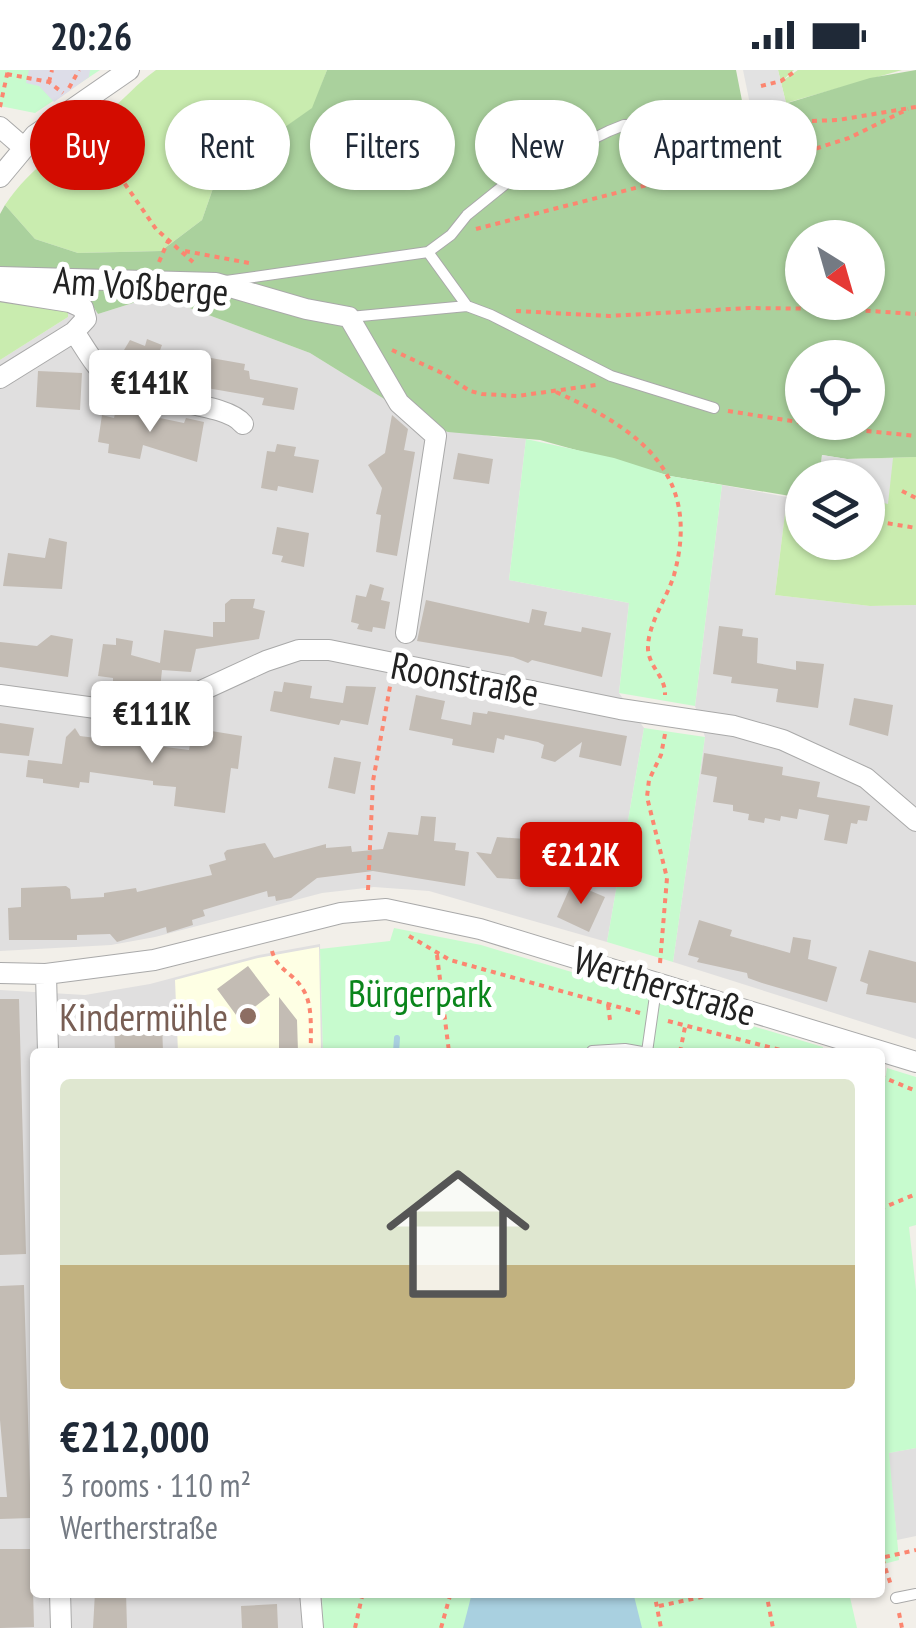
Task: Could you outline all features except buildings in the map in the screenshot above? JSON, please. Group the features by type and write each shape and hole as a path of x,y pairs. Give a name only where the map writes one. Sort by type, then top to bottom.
{"street":[{"path":"86,100 129,70"},
{"path":"0,127 23,148"},
{"path":"0,176 30,143"},
{"name":"Am Voßberge","path":"0,277 216,283 349,317"},
{"path":"0,291 70,302 86,313 84,324 74,332 0,378"},
{"path":"349,317 399,404 436,436 406,633"},
{"path":"74,332 102,371 121,386 165,401 229,413 243,424"},
{"name":"Roonstraße","path":"0,694 132,713 179,701 299,650 328,650 734,726 784,740 866,778 916,821"},
{"name":"Wertherstraße","path":"0,973 46,974 154,960 367,910 386,910 480,929 871,1048"},
{"path":"46,974 48,1048"},
{"name":"Wertherstraße","path":"885,1052 916,1062"},
{"path":"60,1598 61,1628"},
{"path":"310,1598 312,1628"}],"lane":[{"path":"216,283 428,252 451,236 468,215 513,178 619,127"},
{"path":"428,252 467,306"},
{"path":"349,317 467,306 611,376 714,408"},
{"path":"645,1048 657,982"},
{"path":"896,1598 916,1594"}],"path":[{"path":"48,82 52,70"},
{"path":"0,106 8,72 48,82 65,95 79,70"},
{"path":"760,86 781,81 797,70"},
{"path":"817,121 916,107"},
{"path":"451,236 642,186 755,168 849,138 908,109"},
{"path":"130,190 156,229 216,283"},
{"path":"181,251 233,258 278,272"},
{"path":"491,315 508,311 609,316 749,308 842,308 916,314"},
{"path":"388,348 470,391 517,396 556,392 600,384 611,376"},
{"path":"556,392 601,412 635,435 662,468 676,496 683,534 669,592 648,646 649,659 666,686 668,716 647,798 667,878 657,982"},
{"path":"714,408 836,428 916,436"},
{"path":"902,491 916,498"},
{"path":"885,523 916,528"},
{"path":"367,910 373,781 392,680 400,665"},
{"path":"266,932 276,965 302,987 308,1002 311,1048"},
{"path":"449,1048 437,955 756,1048"},
{"path":"608,1004 610,1020"},
{"path":"682,1048 686,1026"},
{"path":"885,1078 916,1091"},
{"path":"885,1208 916,1194"},
{"path":"885,1557 916,1550"},
{"path":"355,1628 362,1598"},
{"path":"442,1628 450,1598"},
{"path":"657,1598 662,1628"},
{"path":"660,1606 697,1598"},
{"path":"767,1598 773,1628"}],"shaded area":[{"path":"29,70 90,70 89,77 57,100 39,86 26,83"},
{"path":"743,70 778,70 785,100 749,100"},
{"path":"8,283 85,294 98,314 136,302 179,304 310,353 423,423 526,439 509,580 629,603 619,693 644,728 607,942 429,891 374,887 322,893 111,945 0,951 0,360 68,317"},
{"path":"822,455 893,458 888,504 885,460 822,460"},
{"path":"722,485 785,497 775,595 870,606 916,605 916,1039 673,962 705,737 695,706"},
{"path":"320,944 323,1048 30,1048 30,1598 322,1598 323,1628 0,1628 0,990 85,995 150,984 259,955"},
{"name":"Kindermühle","path":"319,947 321,1048 178,1048 175,980"},
{"path":"916,1448 916,1536 897,1540 888,1453"}],"green space":[{"path":"0,70 100,70 55,100 30,100 30,112 0,106"},
{"path":"156,70 327,70 316,100 310,100 310,110 290,124 290,100 165,100 165,190 212,190 202,220 161,251 78,253 35,239 5,205 30,175 30,190 145,190 145,100 122,100"},
{"path":"327,70 736,70 742,100 619,100 619,190 817,190 817,100 798,100 870,78 916,70 916,457 847,459 822,455 822,460 785,460 785,495 670,476 540,440 448,432 423,423 310,353 179,304 136,302 98,314 85,294 8,283 0,277 0,214 5,205 35,239 78,253 161,251 202,220 212,190 290,190 290,123 310,109 310,190 455,190 455,100 315,100"},
{"path":"778,70 794,70 782,81 798,70 902,70 797,100 785,100"},
{"path":"0,300 68,310 68,317 0,360"},
{"path":"526,439 614,458 670,476 722,485 695,706 619,693 629,603 509,580"},
{"path":"916,457 916,605 870,606 775,595 785,513 785,560 885,560 885,460 847,459"},
{"path":"644,728 705,737 673,962 607,942"},
{"name":"Bürgerpark","path":"394,928 481,945 823,1048 323,1048 320,949 390,941"},
{"path":"887,1068 916,1077 916,1225 909,1227 916,1290 916,1448 889,1453 899,1560 885,1564"},
{"path":"322,1598 850,1598 857,1628 323,1628"}],"water":[{"path":"471,1598 634,1598 642,1628 463,1628"}],"waterway":[{"path":"396,1048 397,1038"}],"place":[{"name":"Kindermühle","path":"248,1016"}]}
